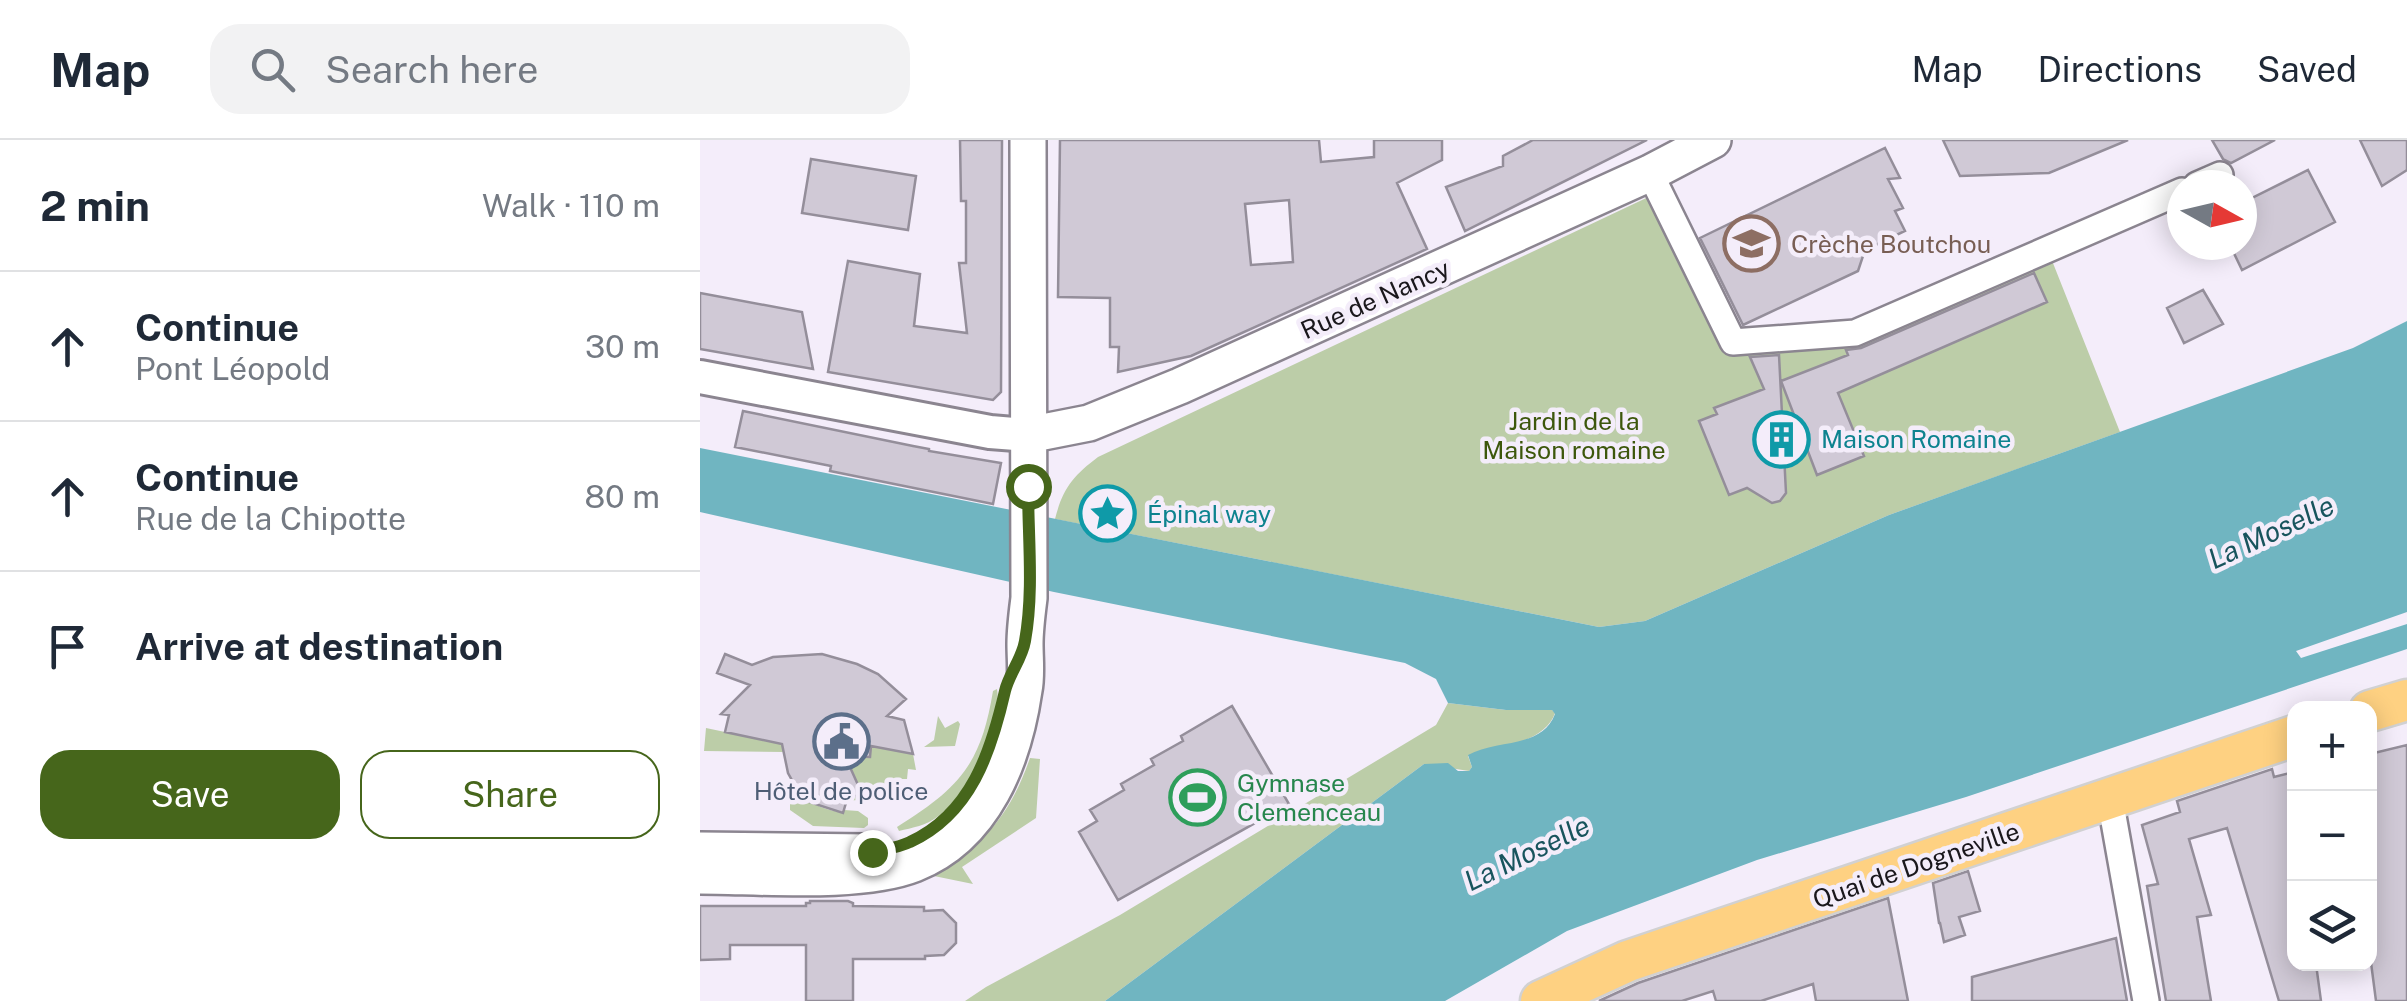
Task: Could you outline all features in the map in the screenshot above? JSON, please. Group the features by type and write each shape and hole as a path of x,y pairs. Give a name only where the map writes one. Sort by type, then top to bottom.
{"main road":[{"path":"700,876 824,877 914,864 946,846 996,789 1011,754 1026,685 1028,140"},
{"name":"Rue de Nancy","path":"1028,435 1089,424 1180,386 1650,174 1713,140"},
{"path":"700,850 872,852 908,844 938,825 963,801 977,777 989,749 1006,685 1025,644"},
{"path":"2377,709 2407,700"},
{"name":"Quai de Dogneville","path":"1541,1001 1628,961 2287,738"}],"street":[{"path":"1650,174 1732,342 1855,332 2167,198"},
{"path":"700,376 990,432 1028,435"},
{"path":"2110,799 2146,1001"}],"green space":[{"name":"Jardin de la Maison romaine","path":"1659,192 1733,341 1855,332 2047,248 2120,432 1889,515 1645,621 1599,627 1055,519 1070,484 1098,457"},
{"path":"997,689 989,739 960,793 933,820 899,831 897,827 936,800 964,772 982,738 993,691"},
{"path":"1448,703 1555,713 1550,723 1530,738 1468,756 1472,767 1469,771 1424,764 1105,1001 965,1001 1120,915 1436,725"},
{"path":"938,716 945,728 958,721 960,724 955,746 924,747 934,740"},
{"path":"706,728 786,745 785,752 704,751"},
{"path":"871,746 913,754 916,770 908,769 907,779 898,779 897,789 887,789 887,796 899,801 838,800 840,796 856,796 860,792 843,756 869,757"},
{"path":"1030,758 1040,759 1036,818 962,867 973,884 934,876 968,851 1004,813"},
{"path":"803,796 843,813 858,811 868,818 868,825 813,826 790,810 790,804"}],"water":[{"name":"La Moselle","path":"2407,321 2407,612 2296,651 2301,658 2407,624 2407,649 1966,797 1757,860 1567,931 1445,1001 1105,1001 1424,764 1448,763 1458,771 1469,771 1472,767 1468,755 1540,733 1555,714 1552,710 1506,710 1448,703 1436,679 1405,663 1054,592 700,512 700,448 1599,627 1645,621 1889,515 2353,348"}],"building":[{"path":"960,140 1002,140 1001,392 993,400 828,372 848,261 920,274 914,326 967,333 959,263 966,263 966,201 961,201"},
{"path":"1060,140 1319,140 1321,162 1374,157 1374,140 1442,140 1442,160 1397,183 1427,249 1191,356 1118,372 1119,347 1110,347 1110,298 1058,297","holes":["1289,200 1293,262 1251,265 1245,204"]},
{"path":"1533,140 1647,140 1465,231 1446,187 1503,166 1503,156"},
{"path":"1943,140 2128,140 2049,173 1960,176"},
{"path":"2212,140 2275,140 2231,163 2223,159"},
{"path":"2360,140 2407,140 2407,170 2382,186"},
{"path":"1885,148 1900,178 1888,179 1903,208 1895,211 1905,231 1865,250 1858,271 1743,325 1700,238"},
{"path":"811,159 916,176 908,230 802,213"},
{"path":"2308,170 2335,222 2242,270 2237,260 2257,260 2257,196"},
{"path":"2034,273 2047,302 1838,393 1864,456 1817,475 1781,381"},
{"path":"2203,290 2223,324 2184,343 2167,308"},
{"path":"700,293 802,312 813,369 700,349"},
{"path":"1779,355 1786,493 1780,501 1772,503 1747,488 1729,495 1699,421 1717,414 1714,408 1764,389 1750,357"},
{"path":"743,411 1001,463 993,504 735,447"},
{"name":"Hôtel de police","path":"725,654 752,665 773,657 822,654 878,674 906,699 887,716 904,720 913,754 871,746 870,757 845,756 863,796 848,796 843,813 809,802 788,773 782,744 725,732 729,715 721,714 750,685 717,673"},
{"name":"Gymnase Clemenceau","path":"1232,706 1289,804 1118,900 1079,832 1097,821 1090,810 1124,790 1121,784 1154,765 1151,759 1183,741 1181,736"},
{"path":"2407,745 2407,1001 2376,1001 2372,971 2377,971 2377,752"},
{"path":"2272,769 2274,777 2287,774 2287,971 2317,971 2321,1001 2279,1001 2227,828 2189,839 2211,915 2197,917 2211,1001 2166,1001 2147,886 2158,884 2142,825 2180,812 2177,801"},
{"path":"1968,871 1980,911 1959,917 1965,935 1944,942 1933,883"},
{"path":"1888,898 1908,1001 1816,1001 1813,984 1761,1001 1716,1001 1713,991 1682,1001 1599,1001 1638,983"},
{"path":"810,901 943,910 956,923 956,943 944,955 925,959 853,959 853,1001 806,1001 806,945 730,945 730,959 700,960 700,906 806,906"},
{"path":"2116,938 2127,1001 1972,1001 1972,977"}],"place":[{"name":"Crèche Boutchou","path":"1752,244"},
{"name":"Maison Romaine","path":"1782,439"},
{"name":"Épinal way","path":"1108,514"},
{"name":"Hôtel de police","path":"841,742"},
{"name":"Gymnase Clemenceau","path":"1198,797"}],"route":[{"path":"872,852 908,844 938,825 963,801 989,749 1006,685 1025,644 1028,486"}]}
